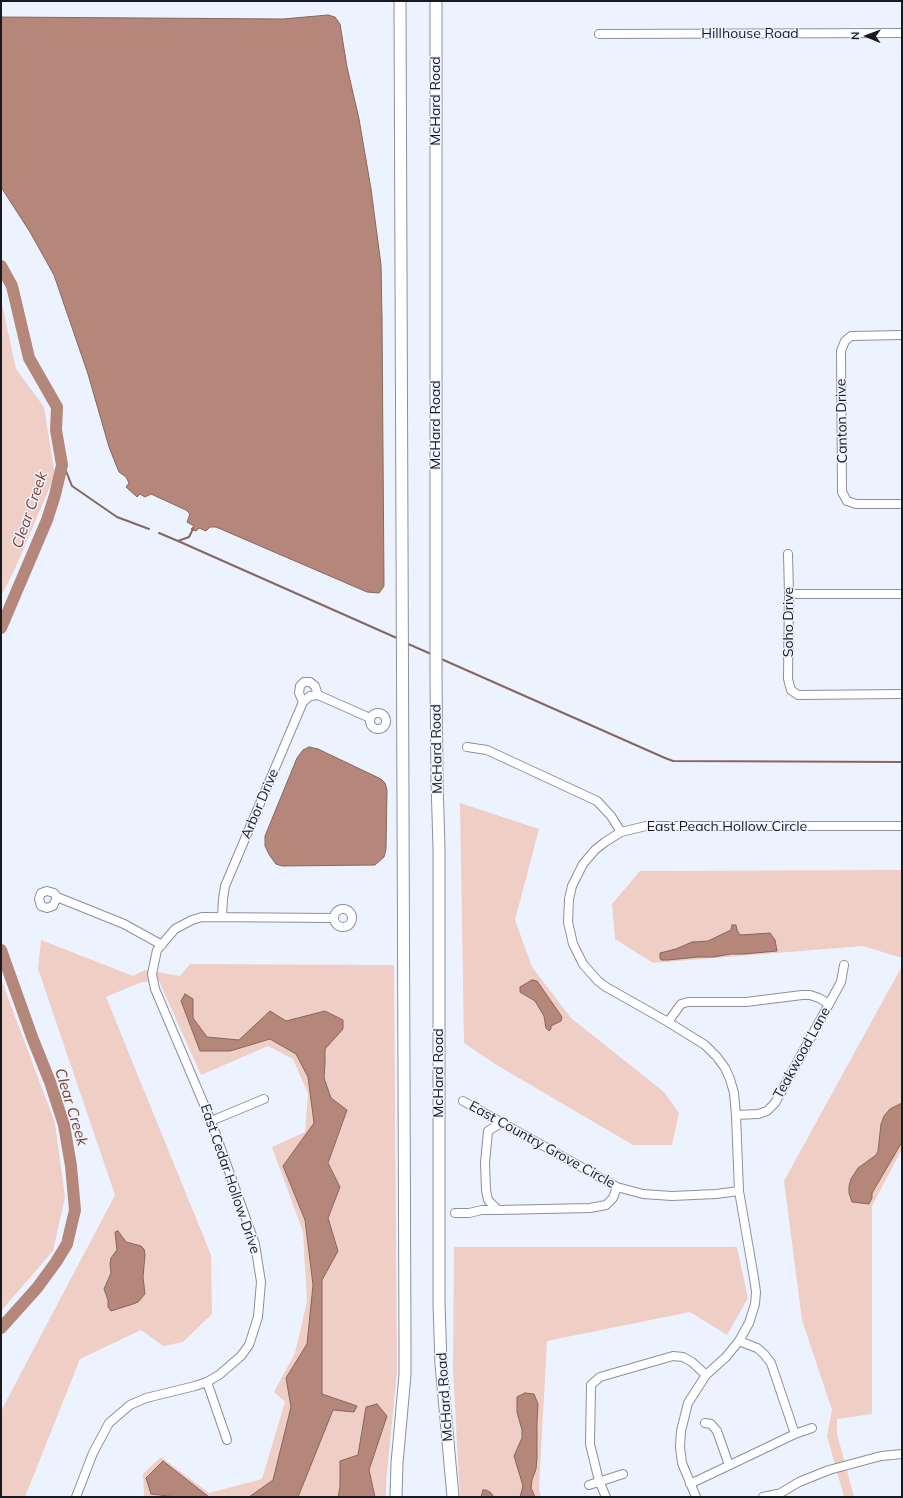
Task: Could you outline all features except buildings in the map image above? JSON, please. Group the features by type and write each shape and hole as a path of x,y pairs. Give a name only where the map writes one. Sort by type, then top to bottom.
{"main road":[{"path":"396,1497 397,1463 405,1375 400,1"},
{"name":"McHard Road","path":"436,1 436,676 439,848 439,1304 441,1364 453,1497"}],"street":[{"name":"Hillhouse Road","path":"599,34 902,33"},
{"name":"Canton Drive","path":"902,335 851,336 845,341 841,351 842,492 847,501 856,504 902,504"},
{"name":"Soho Drive","path":"788,554 788,680 791,690 798,695 902,694"},
{"path":"789,594 902,594"},
{"path":"303,702 300,693 300,686 304,682 310,682 315,686 314,696 370,718"},
{"name":"Arbor Drive","path":"222,916 222,899 225,886 303,702 314,696"},
{"path":"468,747 488,750 597,801 611,816 621,832"},
{"name":"East Peach Hollow Circle","path":"696,1497 682,1462 680,1447 681,1431 688,1403 706,1375 726,1357 739,1341 749,1323 755,1304 756,1292 740,1191 734,1093 730,1079 717,1057 704,1045 598,981 578,955 570,935 568,922 569,899 577,874 595,850 621,832 646,826 902,826"},
{"path":"57,897 124,924 162,945"},
{"name":"East Cedar Hollow Drive","path":"76,1497 102,1435 109,1423 130,1405 146,1398 207,1382 219,1375 241,1356 249,1345 258,1317 260,1300 259,1265 255,1244 212,1121 155,990 152,974 157,950 175,930 192,920 202,917 334,918"},
{"name":"Teakwood Lane","path":"736,1115 767,1112 775,1103 841,982 844,965"},
{"path":"668,1022 681,1004 688,1002 746,1002 810,995 829,1004"},
{"path":"212,1121 264,1099"},
{"name":"East Country Grove Circle","path":"463,1101 617,1187 643,1194 672,1196 716,1194 740,1191"},
{"path":"498,1210 488,1200 485,1163 488,1131 500,1123"},
{"path":"455,1213 469,1213 482,1210 590,1208 606,1205 613,1198 617,1187"},
{"path":"739,1341 757,1348 771,1363 795,1434"},
{"path":"606,1497 599,1481 590,1444 591,1385 600,1377 673,1356 683,1357 692,1362 706,1375"},
{"path":"207,1382 227,1440"},
{"path":"705,1423 711,1424 716,1432 728,1465"},
{"path":"690,1484 795,1434 812,1428"},
{"path":"763,1497 776,1496 799,1482 829,1470 880,1456 902,1454"},
{"path":"589,1485 623,1474"}],"shaded area":[{"path":"328,15 335,17 340,24 371,189 381,265 384,586 379,593 367,592 216,527 210,527 206,531 199,528 196,531 191,529 194,526 187,522 190,514 186,510 151,494 145,497 140,494 137,497 126,487 129,483 126,477 119,472 109,447 88,374 54,275 30,232 1,187 1,17 283,19"},
{"path":"1,299 16,369 44,407 55,475 14,571 1,596"},
{"path":"309,747 318,749 381,779 385,783 387,790 386,849 384,857 375,865 282,866 276,864 270,856 265,846 265,836 297,758 303,750"},
{"path":"460,803 539,829 515,920 532,967 571,1018 664,1092 679,1113 672,1145 633,1145 495,1064 464,1043"},
{"path":"902,870 902,958 863,946 653,963 615,939 612,904 640,871"},
{"path":"732,925 736,925 740,935 770,933 775,940 777,951 668,960 661,960 660,958 660,953 676,949 692,942 708,941 731,930"},
{"path":"41,940 133,976 145,970 180,976 190,964 394,965 397,1372 386,1482 386,1497 144,1496 143,1474 161,1457 209,1493 262,1479 285,1402 274,1392 295,1353 307,1302 303,1232 272,1147 305,1132 308,1094 293,1059 268,1046 201,1075 159,981 142,982 106,997 211,1255 212,1314 183,1342 163,1346 141,1330 80,1359 25,1497 1,1497 1,1411 115,1195 38,969"},
{"path":"902,966 902,1149 872,1206 872,1414 837,1419 837,1434 854,1497 844,1497 827,1436 832,1410 802,1320 784,1181"},
{"path":"1,979 55,1123 65,1197 53,1251 1,1311"},
{"path":"532,980 537,981 562,1017 561,1021 551,1026 549,1031 546,1028 544,1016 535,1001 520,992 520,987"},
{"path":"185,994 193,999 193,1018 207,1037 239,1040 270,1011 286,1021 325,1011 343,1020 343,1029 325,1049 324,1078 331,1098 347,1110 328,1163 340,1187 328,1218 338,1251 322,1280 322,1394 357,1406 354,1412 333,1410 298,1497 249,1497 273,1480 291,1407 286,1378 307,1344 313,1285 305,1220 283,1166 314,1123 308,1077 296,1054 270,1039 230,1051 200,1051 181,1001"},
{"path":"902,1103 902,1142 872,1193 872,1198 869,1204 852,1202 849,1193 851,1179 858,1168 876,1155 878,1151 881,1124 884,1116 890,1109"},
{"path":"118,1231 126,1242 141,1246 144,1249 145,1255 143,1277 145,1294 138,1302 111,1311 108,1307 108,1300 104,1289 111,1273 111,1258 117,1250 115,1232"},
{"path":"454,1247 737,1247 748,1298 727,1335 690,1312 547,1341 539,1488 541,1497 460,1497 453,1372"},
{"path":"525,1393 534,1394 538,1404 537,1458 531,1488 535,1497 520,1497 523,1486 514,1456 522,1438 522,1430 517,1412 517,1397"},
{"path":"377,1404 387,1416 369,1470 375,1497 338,1497 340,1487 340,1461 358,1455 366,1407"},
{"path":"163,1461 209,1497 176,1497 151,1494 146,1478"},
{"path":"483,1490 490,1492 494,1497 481,1497"}],"waterway":[{"name":"Clear Creek","path":"1,266 12,286 29,358 57,407 56,430 62,465 47,520 1,628"},
{"path":"62,465 72,486 117,517 149,529"},
{"path":"178,541 189,537 193,529"},
{"path":"159,533 399,639"},
{"path":"406,643 431,654"},
{"path":"439,658 673,761 902,762"},
{"name":"Clear Creek","path":"1,950 32,1037 50,1082 64,1125 71,1166 75,1210 67,1244 56,1262 37,1288 1,1328"}]}
